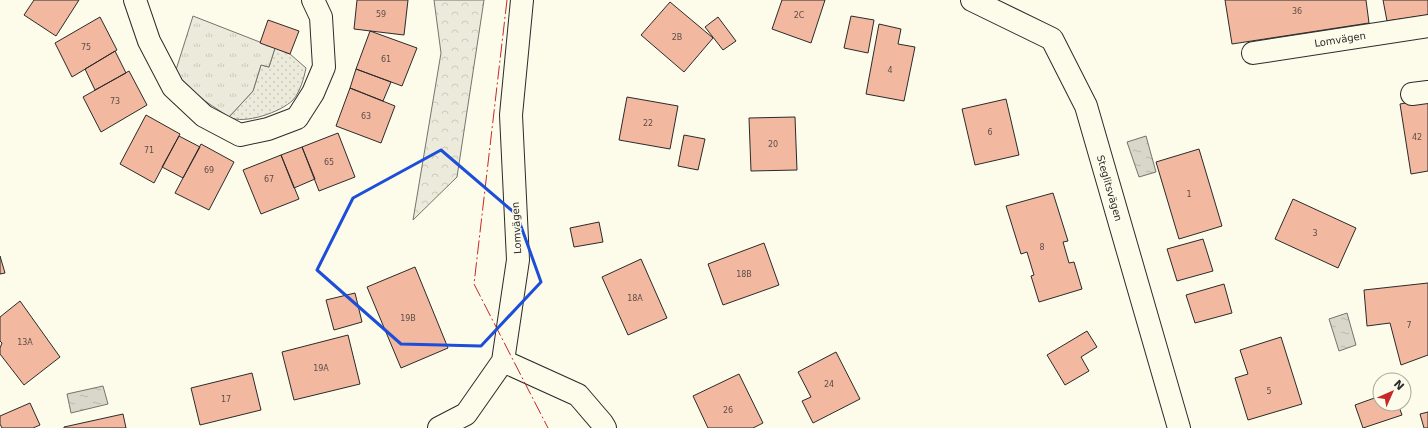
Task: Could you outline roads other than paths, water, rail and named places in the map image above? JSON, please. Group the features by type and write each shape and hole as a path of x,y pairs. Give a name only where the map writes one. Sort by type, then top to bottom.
{"street":[{"path":"135,0 149,41 174,87 204,116 240,135 268,129 297,118 313,93 324,67 321,17 313,0"},
{"name":"Lomvägen","path":"439,428 466,414 503,361 518,260 511,115 522,0"},
{"name":"Steglitsvägen","path":"972,0 1052,38 1086,106 1179,428"},
{"name":"Lomvägen","path":"1253,53 1428,26"},
{"path":"503,361 578,395 605,428"}],"water":[{"path":"1146,136 1156,172 1139,177 1127,142"},
{"path":"1347,313 1356,345 1339,351 1329,319"},
{"path":"103,386 108,404 71,413 67,394"}]}
